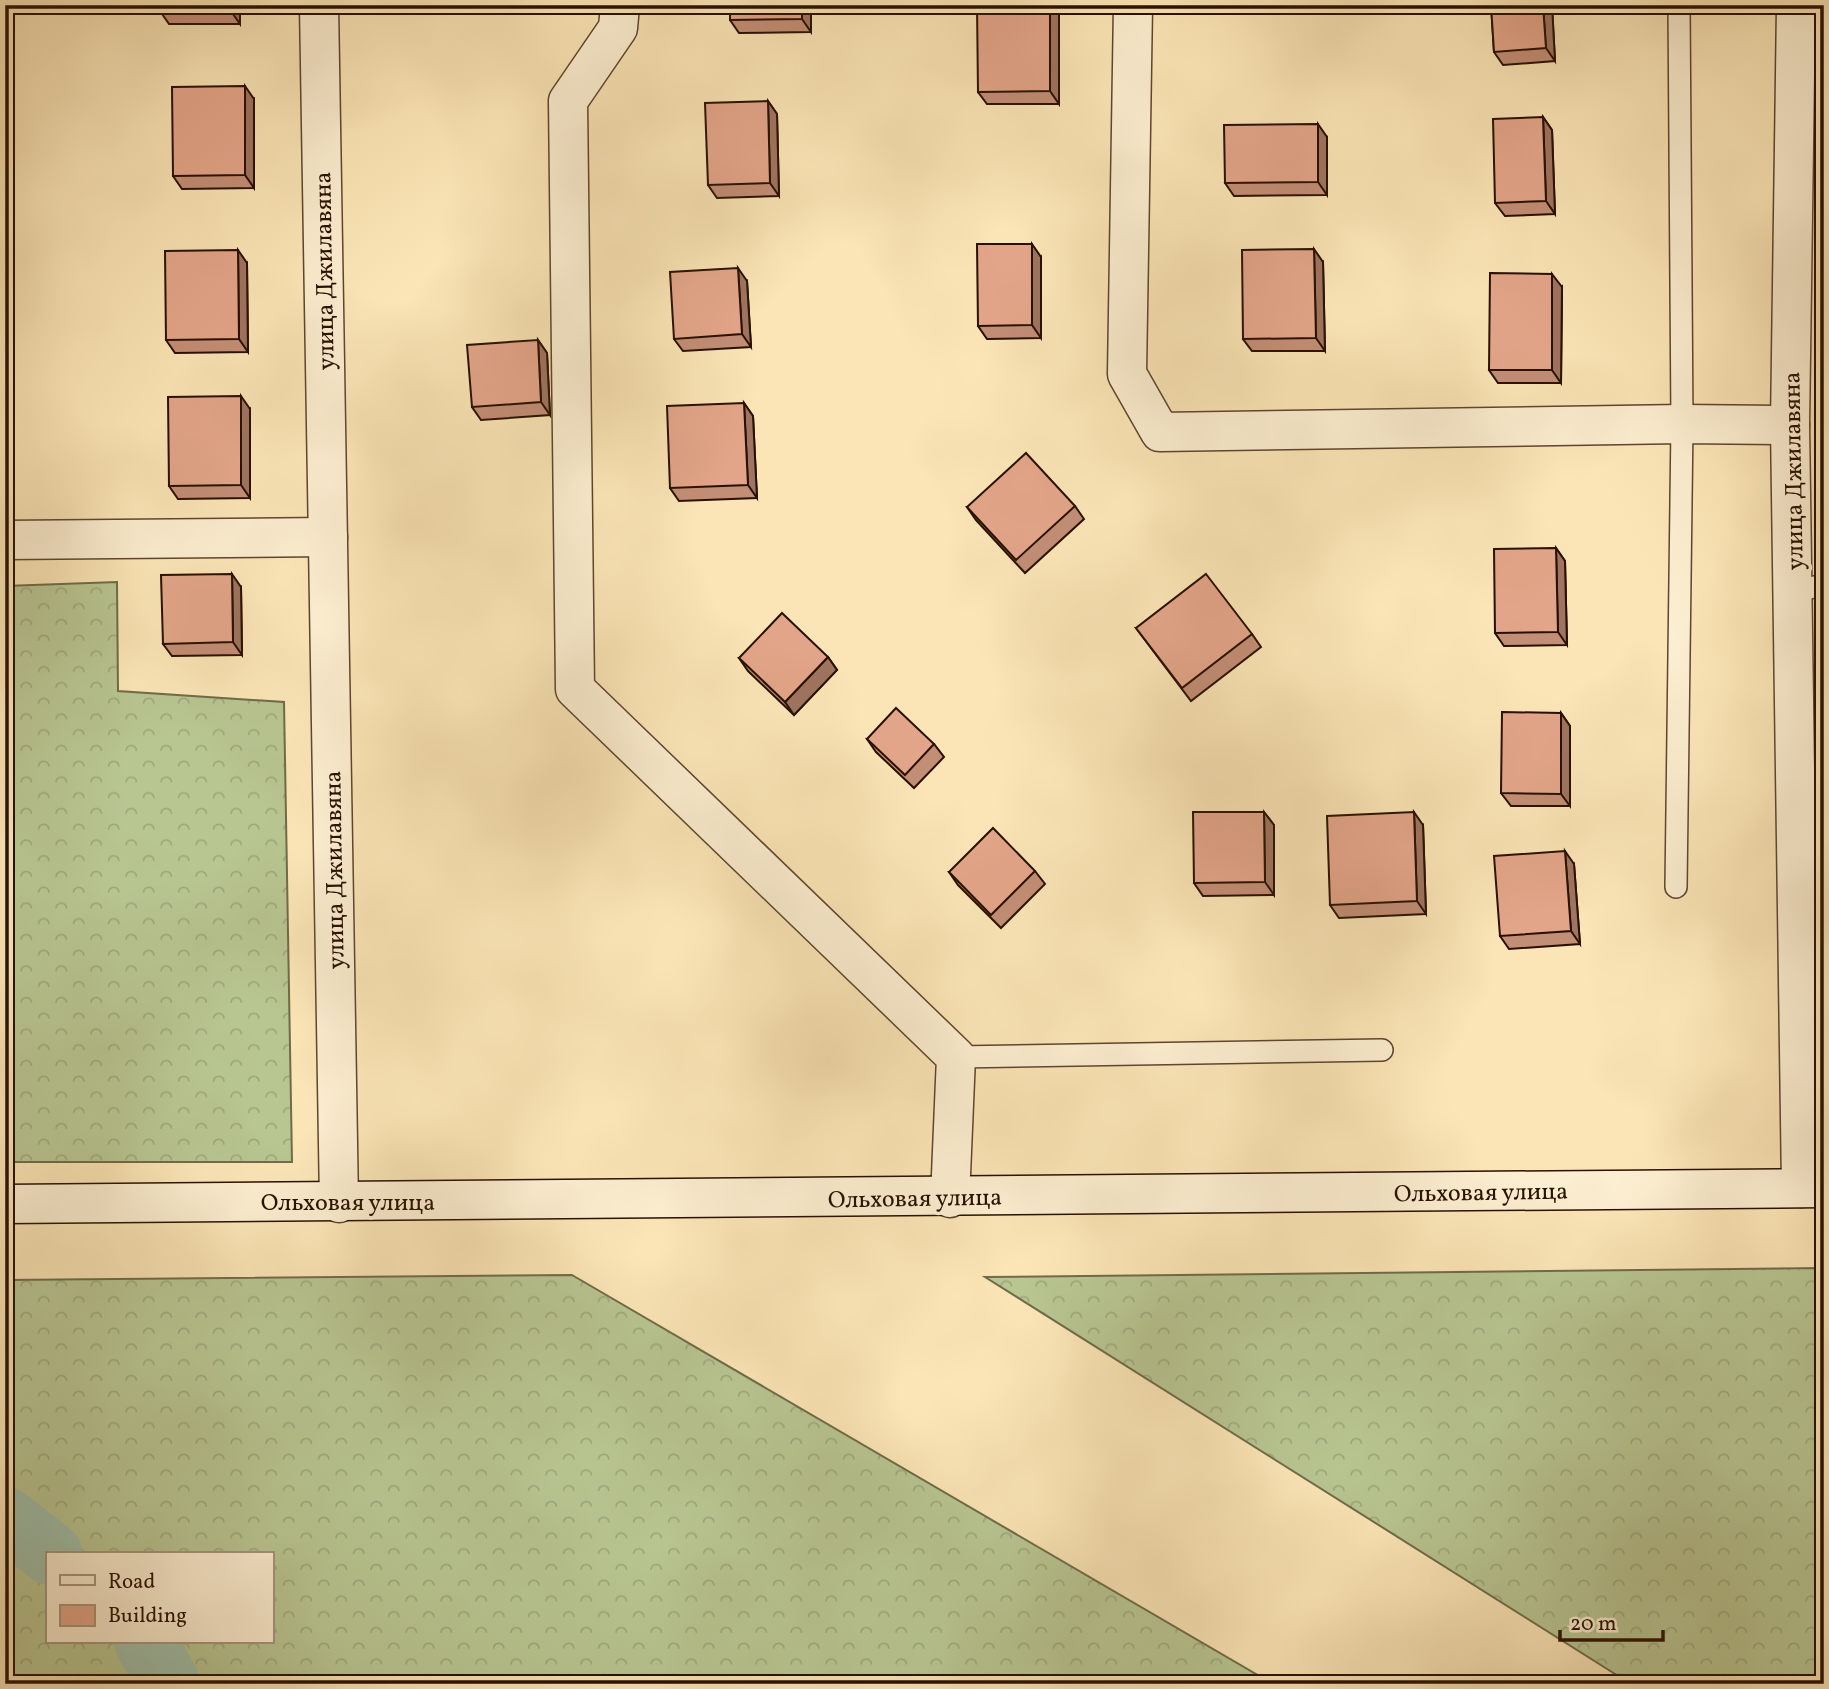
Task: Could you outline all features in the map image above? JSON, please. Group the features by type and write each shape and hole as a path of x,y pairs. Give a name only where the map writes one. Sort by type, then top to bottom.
{"street":[{"name":"улица Джилавяна","path":"319,5 339,1202"},
{"path":"620,5 618,28 568,101 575,689 956,1058 950,1198"},
{"path":"1133,5 1127,374 1160,432 1682,424 1790,425"},
{"name":"улица Джилавяна","path":"1797,5 1790,425 1809,588 1812,1188"},
{"path":"5,540 328,537"},
{"name":"Ольховая улица","path":"5,1204 950,1198 1812,1188"}],"lane":[{"path":"1676,887 1682,424 1679,5"},
{"path":"956,1058 1382,1050"}],"green space":[{"path":"117,582 118,691 284,702 292,1162 5,1162 5,586"},
{"path":"1824,1268 1824,1684 1631,1684 985,1277"},
{"path":"572,1275 1273,1684 5,1684 5,1280"}],"building":[{"path":"160,5 231,5 231,11 160,11"},
{"path":"730,5 802,5 802,19 730,20"},
{"path":"977,5 1050,5 1050,91 978,92"},
{"path":"1491,5 1543,5 1546,48 1494,52"},
{"path":"245,86 245,175 173,176 172,87"},
{"path":"768,101 770,183 708,185 705,103"},
{"path":"1543,117 1546,201 1495,203 1493,119"},
{"path":"1318,124 1318,182 1225,183 1224,125"},
{"path":"977,244 1032,244 1032,325 978,326"},
{"path":"1314,249 1316,338 1243,339 1242,250"},
{"path":"238,250 239,339 166,340 165,251"},
{"path":"738,268 742,334 674,339 670,272"},
{"path":"1490,273 1552,274 1552,370 1489,370"},
{"path":"538,340 541,402 472,407 467,345"},
{"path":"241,396 241,485 169,486 168,397"},
{"path":"744,403 748,485 670,488 667,406"},
{"path":"1026,453 1075,506 1016,560 967,507"},
{"path":"1556,548 1558,632 1495,633 1494,549"},
{"path":"232,574 233,642 163,644 161,575"},
{"path":"1206,574 1252,634 1182,688 1136,628"},
{"path":"782,613 828,657 785,702 739,658"},
{"path":"896,708 934,744 905,775 867,739"},
{"path":"1502,712 1561,713 1561,794 1501,793"},
{"path":"1193,812 1264,812 1265,882 1194,883"},
{"path":"1414,812 1417,901 1330,905 1327,816"},
{"path":"993,828 1035,871 991,915 949,872"},
{"path":"1565,851 1571,931 1500,936 1494,856"}],"waterway":[{"path":"5,1518 48,1552"},
{"path":"147,1644 169,1684"}]}
